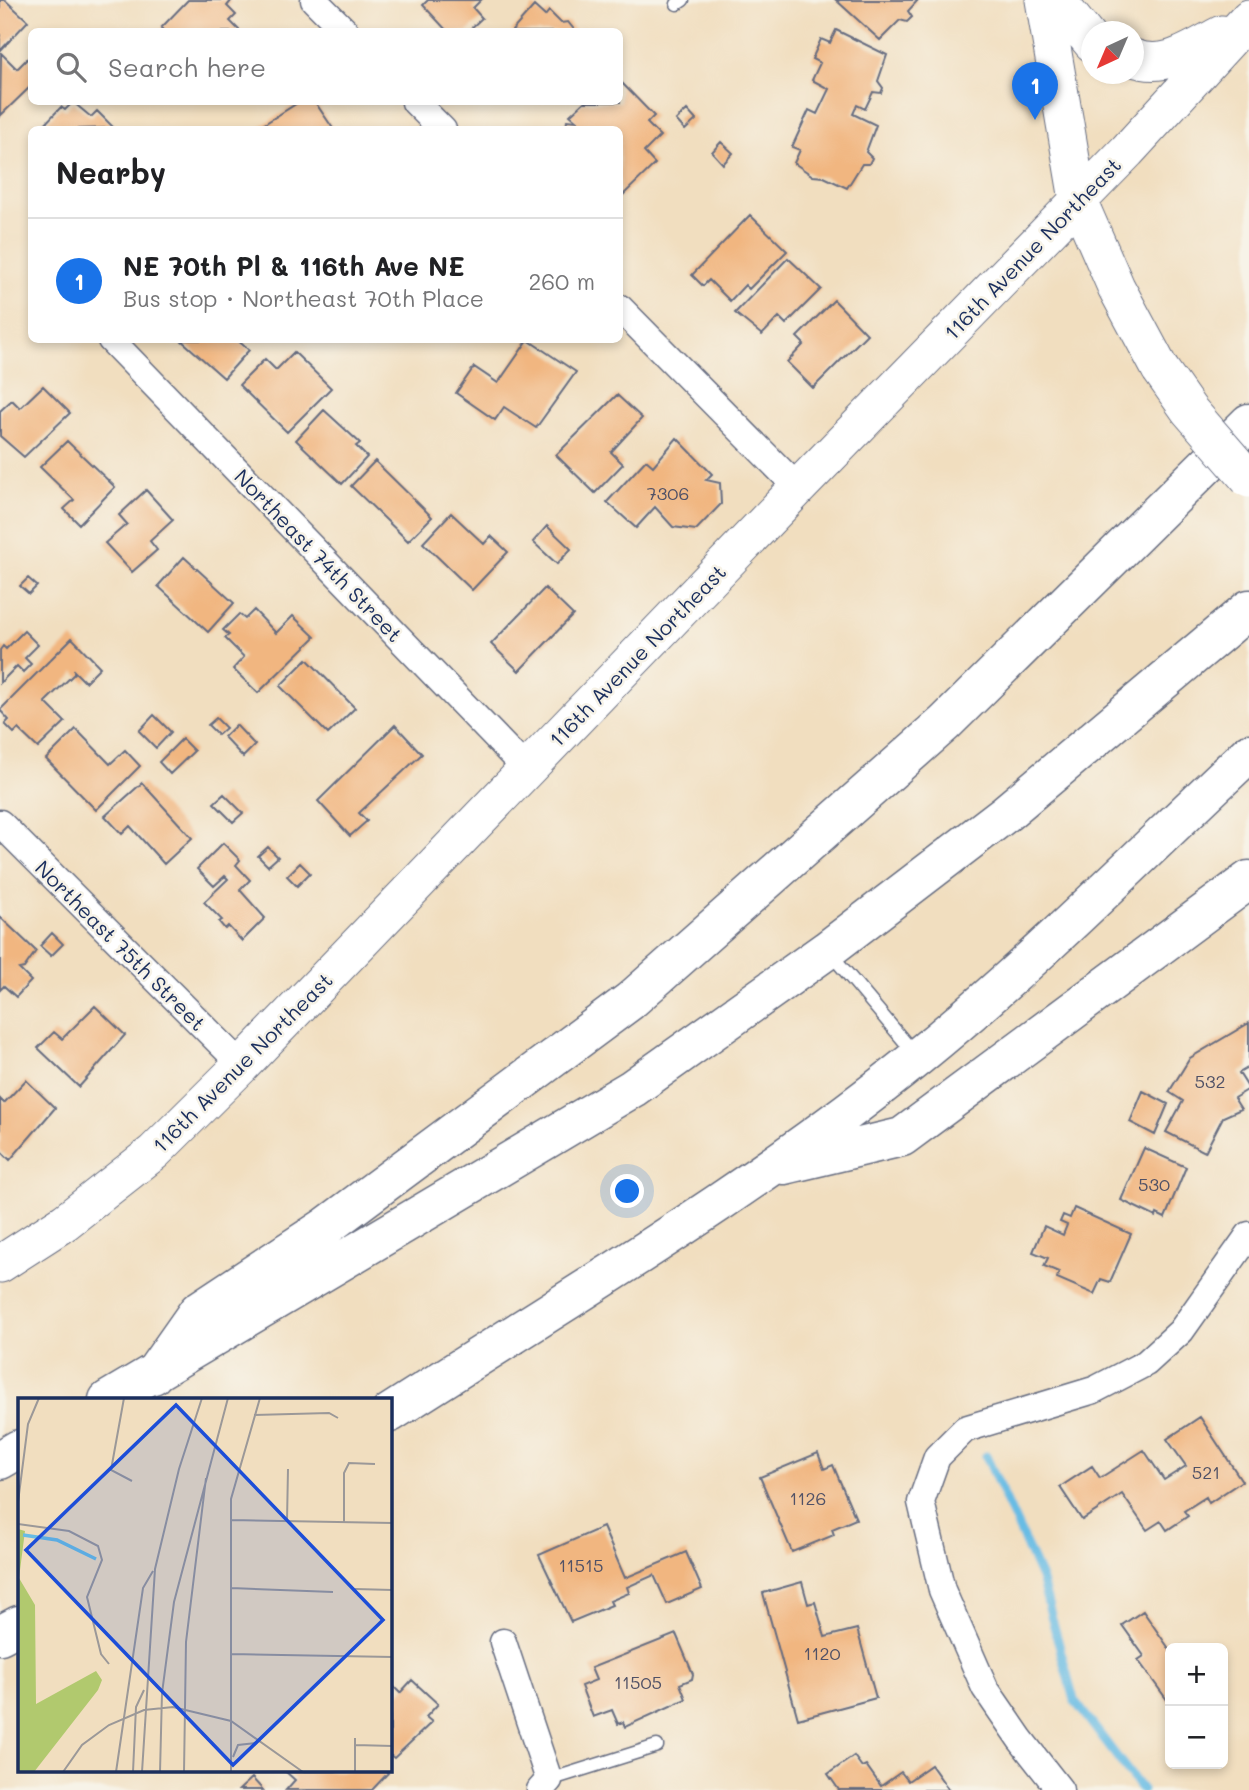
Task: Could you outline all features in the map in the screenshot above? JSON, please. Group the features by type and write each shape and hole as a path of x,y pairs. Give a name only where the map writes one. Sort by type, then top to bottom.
{"highway":[{"path":"153,1375 198,1311 327,1226 630,1001 945,723 1249,424"},
{"path":"112,1398 633,1088 827,950 1006,813 1249,609"},
{"path":"392,1412 772,1168 918,1057 977,1006 1249,753"},
{"path":"772,1168 902,1137 1249,880"},
{"path":"0,1460 18,1450"},
{"path":"0,1635 18,1626"}],"street":[{"path":"314,0 342,28"},
{"path":"1044,0 1078,200 1116,287 1160,369 1189,410 1249,479"},
{"path":"1057,0 1081,30"},
{"path":"1144,61 1150,63 1175,59 1247,20"},
{"name":"116th Avenue Northeast","path":"0,1264 65,1222 154,1152 242,1065 1127,151 1247,20"},
{"path":"418,105 439,126"},
{"path":"623,311 798,488"},
{"name":"Northeast 74th Street","path":"114,343 527,770"},
{"name":"Northeast 75th Street","path":"1,827 242,1065"},
{"path":"1060,1790 1020,1740 985,1688 943,1590 921,1502 937,1458 965,1429 1094,1390 1146,1363 1181,1331 1249,1235"},
{"path":"503,1642 545,1785"}],"lane":[{"path":"827,950 918,1057"},
{"path":"545,1785 657,1746"}],"building":[{"path":"0,0 5,0 28,21 0,51"},
{"path":"188,0 232,0 227,6 236,15 230,21 237,28 161,28"},
{"path":"428,0 481,0 473,8 482,18 471,28 444,28 423,5"},
{"path":"836,0 918,0 908,11 912,17 907,22 900,20 880,40"},
{"path":"534,6 545,16 549,11 561,23 568,22 573,28 515,28"},
{"path":"836,30 887,55 878,81 883,88 881,93 873,92 865,109 857,105 853,114 876,125 866,152 872,158 869,164 862,164 847,188 824,177 813,176 794,163 800,150 792,147 809,110 817,114 829,89 812,80 820,63 812,59 821,39 830,43"},
{"path":"1,53 17,69 28,58 28,89 0,116"},
{"path":"623,84 654,116 647,123 660,136 644,152 655,164 623,195 623,126 566,126 567,120 577,121 570,115 581,105 623,105"},
{"path":"70,105 77,105 91,117 97,111 112,126 43,126 61,107 65,110"},
{"path":"294,105 317,105 331,126 261,126"},
{"path":"687,110 696,120 685,130 676,120"},
{"path":"721,142 733,153 723,164 712,152"},
{"path":"750,215 787,251 749,289 745,285 730,301 709,280 703,286 692,275"},
{"path":"788,258 821,289 786,324 779,317 762,335 735,313"},
{"path":"834,300 867,334 813,388 787,362 804,344 797,337"},
{"path":"184,343 241,343 249,350 224,378"},
{"path":"526,343 532,343 576,372 536,428 504,407 495,420 456,393 474,367 498,383"},
{"path":"294,352 331,388 287,432 239,385 265,359 276,370"},
{"path":"43,386 70,413 24,457 0,436 0,411 12,400 20,408"},
{"path":"617,395 642,418 611,452 623,464 595,493 556,455"},
{"path":"324,410 360,443 356,446 367,457 342,484 296,440"},
{"path":"677,438 712,474 706,480 720,483 721,504 696,530 673,527 655,507 636,528 607,502 646,460 653,466"},
{"path":"67,441 115,487 79,524 64,509 74,500 40,467"},
{"path":"375,461 432,517 408,541 351,486"},
{"path":"146,490 173,520 150,541 157,550 132,572 105,543 127,524 119,515"},
{"path":"451,513 484,544 491,536 508,552 472,590 423,543"},
{"path":"547,526 571,549 557,564 533,542"},
{"path":"184,557 234,603 208,632 158,586"},
{"path":"28,578 37,586 29,594 20,586"},
{"path":"545,588 573,615 519,671 491,644"},
{"path":"254,610 276,633 293,616 315,637 258,693 233,669 244,657 225,638 229,635 223,630 239,614 245,619"},
{"path":"24,631 38,645 25,658 31,664 23,672 17,666 0,683 0,650 3,646 6,649"},
{"path":"72,638 100,667 85,682 74,671 45,702 65,722 38,748 18,729 14,733 5,724 9,720 0,710"},
{"path":"307,659 355,708 328,734 280,686"},
{"path":"154,715 171,732 156,748 139,731"},
{"path":"216,718 226,728 218,735 208,725"},
{"path":"236,725 255,745 243,757 224,737"},
{"path":"395,725 422,754 359,813 367,821 350,836 318,801"},
{"path":"76,729 110,764 125,750 140,766 96,810 46,759"},
{"path":"182,739 194,751 170,774 159,762"},
{"path":"142,783 192,838 164,864 130,826 122,834 105,816"},
{"path":"224,794 243,813 233,822 214,803"},
{"path":"223,843 240,860 236,865 250,880 240,890 265,918 242,941 228,926 225,929 219,922 222,920 204,902 228,879 225,876 214,886 197,869"},
{"path":"268,847 278,857 268,866 258,856"},
{"path":"300,863 310,873 297,886 287,876"},
{"path":"0,917 36,951 24,968 19,969 31,981 16,997 4,986 0,990"},
{"path":"52,933 63,944 51,956 40,946"},
{"path":"95,1006 125,1035 79,1087 38,1048 54,1032 62,1039"},
{"path":"1249,1023 1249,1067 1239,1073 1249,1089 1234,1098 1241,1109 1223,1117 1205,1152 1166,1132 1183,1101 1169,1092 1190,1058"},
{"path":"26,1080 55,1108 10,1160 0,1150 0,1099 4,1103"},
{"path":"1143,1091 1168,1104 1155,1135 1130,1122"},
{"path":"1144,1148 1186,1167 1165,1218 1157,1214 1156,1217 1121,1200"},
{"path":"1074,1208 1131,1234 1110,1282 1101,1279 1094,1294 1057,1278 1059,1272 1044,1266 1048,1258 1033,1252 1044,1226 1063,1235 1067,1225 1060,1222 1063,1215 1070,1218"},
{"path":"1200,1417 1242,1481 1209,1503 1206,1497 1184,1511 1188,1516 1167,1530 1161,1521 1147,1530 1122,1494 1082,1520 1060,1487 1092,1466 1100,1478 1144,1450 1164,1480 1186,1466 1167,1439"},
{"path":"818,1453 824,1469 833,1465 856,1519 832,1529 834,1535 792,1552 760,1477"},
{"path":"603,1527 625,1578 686,1552 702,1589 667,1604 654,1575 627,1587 629,1593 610,1601 612,1605 571,1622 539,1555"},
{"path":"802,1582 808,1604 815,1602 825,1637 857,1629 876,1698 798,1719 763,1593"},
{"path":"1143,1611 1165,1643 1165,1697 1138,1660 1144,1656 1122,1625"},
{"path":"676,1634 693,1674 692,1679 680,1684 686,1699 625,1727 623,1722 618,1724 612,1710 593,1717 581,1686 596,1680 591,1668"},
{"path":"412,1680 438,1704 426,1717 432,1722 394,1758 392,1685 400,1693"},
{"path":"854,1756 862,1767 866,1765 881,1786 901,1772 908,1781 931,1765 949,1790 839,1790 828,1774"},
{"path":"286,1772 388,1773 372,1790 286,1790 295,1780"},
{"path":"252,1778 263,1790 239,1790"}],"waterway":[{"path":"986,1456 1041,1578 1074,1700 1142,1790"}],"place":[{"name":"NE 70th Pl & 116th Ave NE","path":"1035,120"}]}
